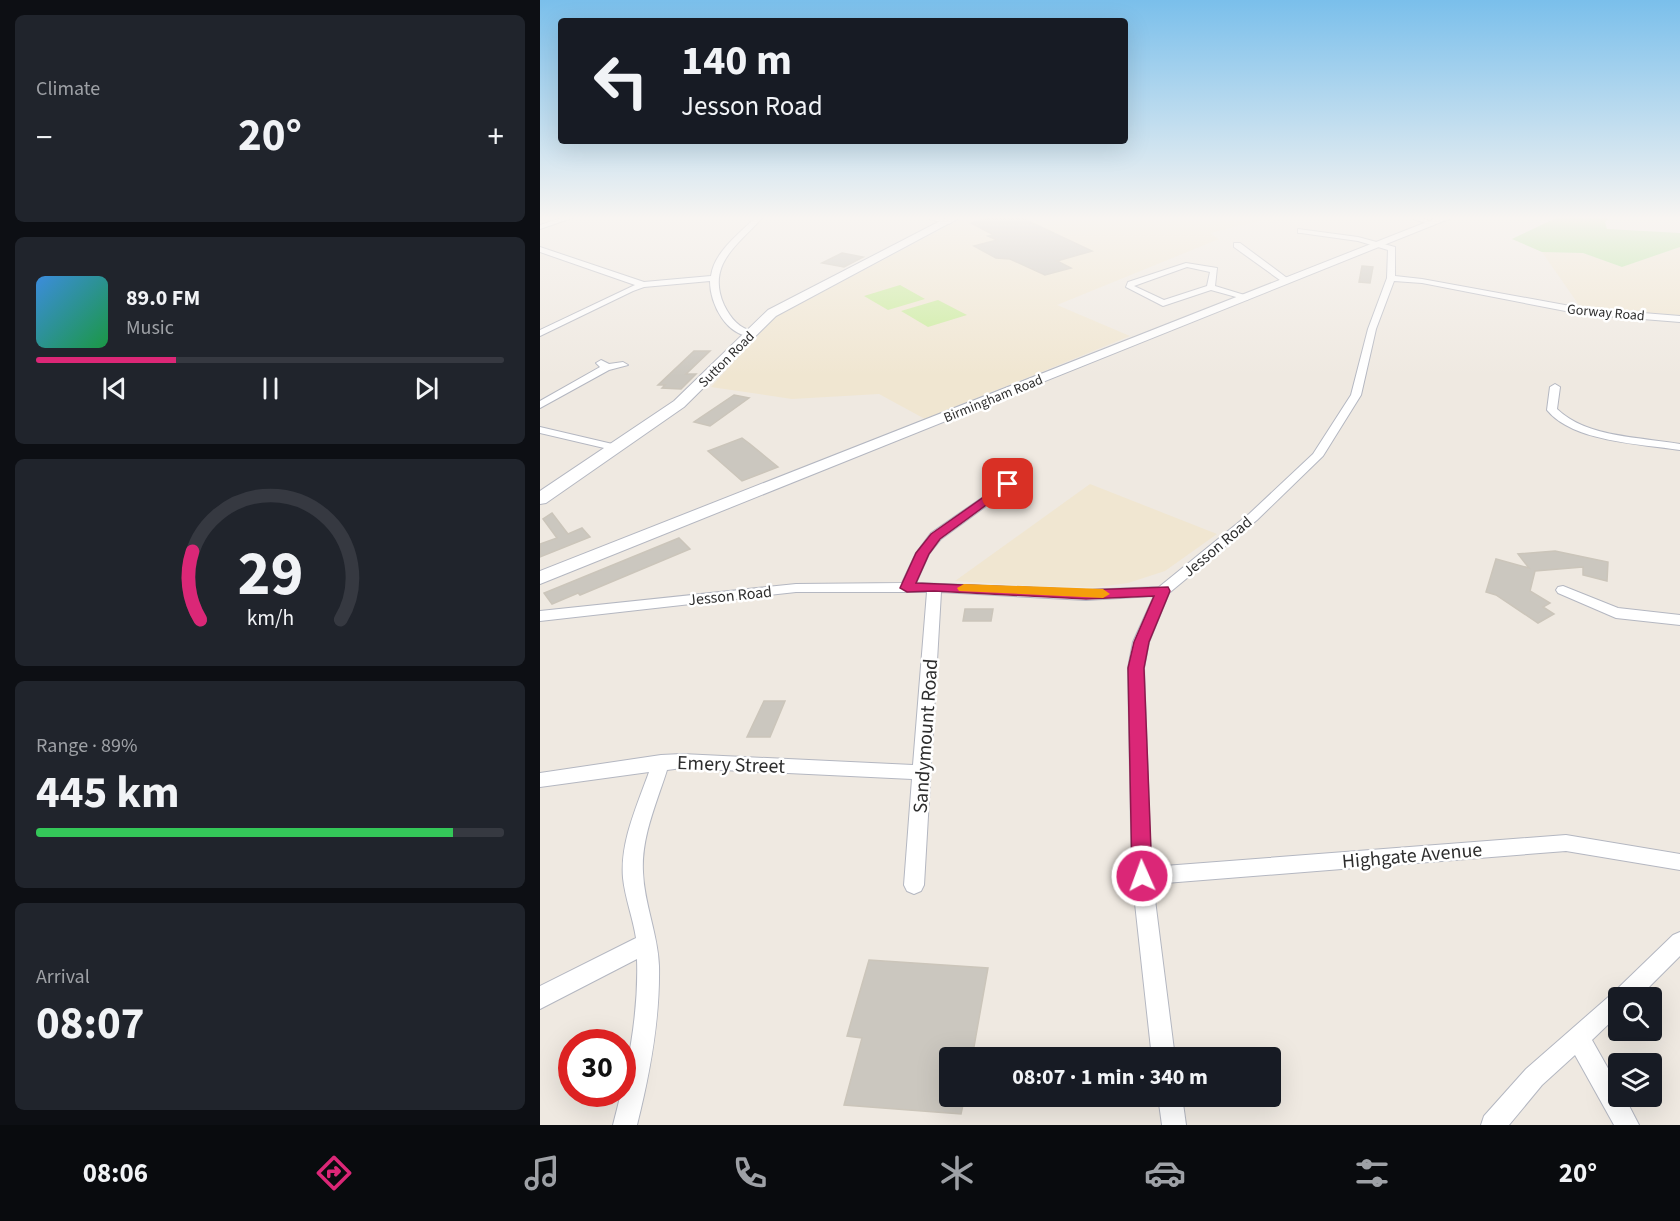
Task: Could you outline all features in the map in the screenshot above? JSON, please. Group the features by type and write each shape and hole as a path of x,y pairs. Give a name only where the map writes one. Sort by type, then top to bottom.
{"street":[{"path":"602,270 643,285"},
{"path":"716,270 712,278 716,300 728,321 739,332 751,334"},
{"name":"Sutton Road","path":"540,499 679,404 764,320 782,307 853,270"},
{"path":"1170,270 1131,284 1130,287 1163,303 1211,287 1247,297"},
{"path":"1211,287 1214,270"},
{"path":"1272,270 1287,281"},
{"name":"Birmingham Road","path":"540,579 1313,270"},
{"name":"Jesson Road","path":"540,616 796,588 934,586 1086,595 1163,591 1252,517 1317,456 1356,395 1372,329 1391,278 1391,270"},
{"path":"540,333 630,289 643,285 712,278"},
{"name":"Gorway Road","path":"1391,278 1422,281 1581,311 1680,319"},
{"path":"540,322 551,327"},
{"path":"540,405 604,365 623,366"},
{"path":"1568,396 1555,391 1552,410 1566,422 1589,430 1680,447"},
{"path":"540,430 617,448"},
{"path":"907,588 922,553 936,536 1008,489"},
{"name":"Sandymount Road","path":"914,885 934,586"},
{"path":"1563,590 1616,613 1680,620"},
{"path":"1163,591 1141,642 1136,668 1142,876 1163,1047"},
{"name":"Emery Street","path":"540,780 682,761 923,773"},
{"path":"625,1125 642,1042 648,992 647,943 634,887 633,860 638,835 661,762"},
{"name":"Highgate Avenue","path":"1142,876 1566,843 1680,862"},
{"path":"1633,987 1680,942"},
{"path":"540,998 647,943"},
{"path":"1493,1125 1534,1077 1608,1011"},
{"path":"1579,1039 1627,1125"},
{"path":"1172,1107 1174,1125"}],"shaded area":[{"path":"863,270 1142,270 1057,305 1130,336 925,419 879,394 792,399 711,387 775,317"},
{"path":"1555,270 1680,270 1680,315 1581,308"},
{"path":"1090,484 1217,534 1165,571 1128,583 1098,587 955,581"}],"green space":[{"path":"900,285 925,299 888,310 864,296"},
{"path":"938,300 967,315 928,327 901,311"}],"building":[{"path":"1035,270 1062,270 1045,275"},
{"path":"1361,270 1372,270 1370,283 1359,282"},
{"path":"694,351 710,351 686,374 696,374 681,389 662,388 665,385 658,385"},
{"path":"734,395 749,398 710,426 694,422"},
{"path":"742,438 778,467 742,481 708,451"},
{"path":"552,513 568,534 582,528 590,537 540,557 540,544 557,538 543,519"},
{"path":"679,538 690,549 580,595 578,593 552,604 544,593"},
{"path":"1555,551 1608,562 1607,581 1583,575 1583,567 1535,571 1530,591 1550,603 1543,607 1554,614 1538,623 1496,595 1486,592 1496,559 1529,568 1518,554"},
{"path":"965,609 993,609 991,621 963,621"},
{"path":"764,701 785,701 770,737 747,737"},
{"path":"869,960 988,968 974,1047 939,1047 939,1107 963,1107 961,1114 844,1105 862,1038 847,1036"}],"slow traffic":[{"path":"964,588 1103,594"}],"route":[{"path":"1008,484 936,536 922,553 907,588 934,586 1086,595 1163,591 1141,642 1136,668 1142,876"}]}
